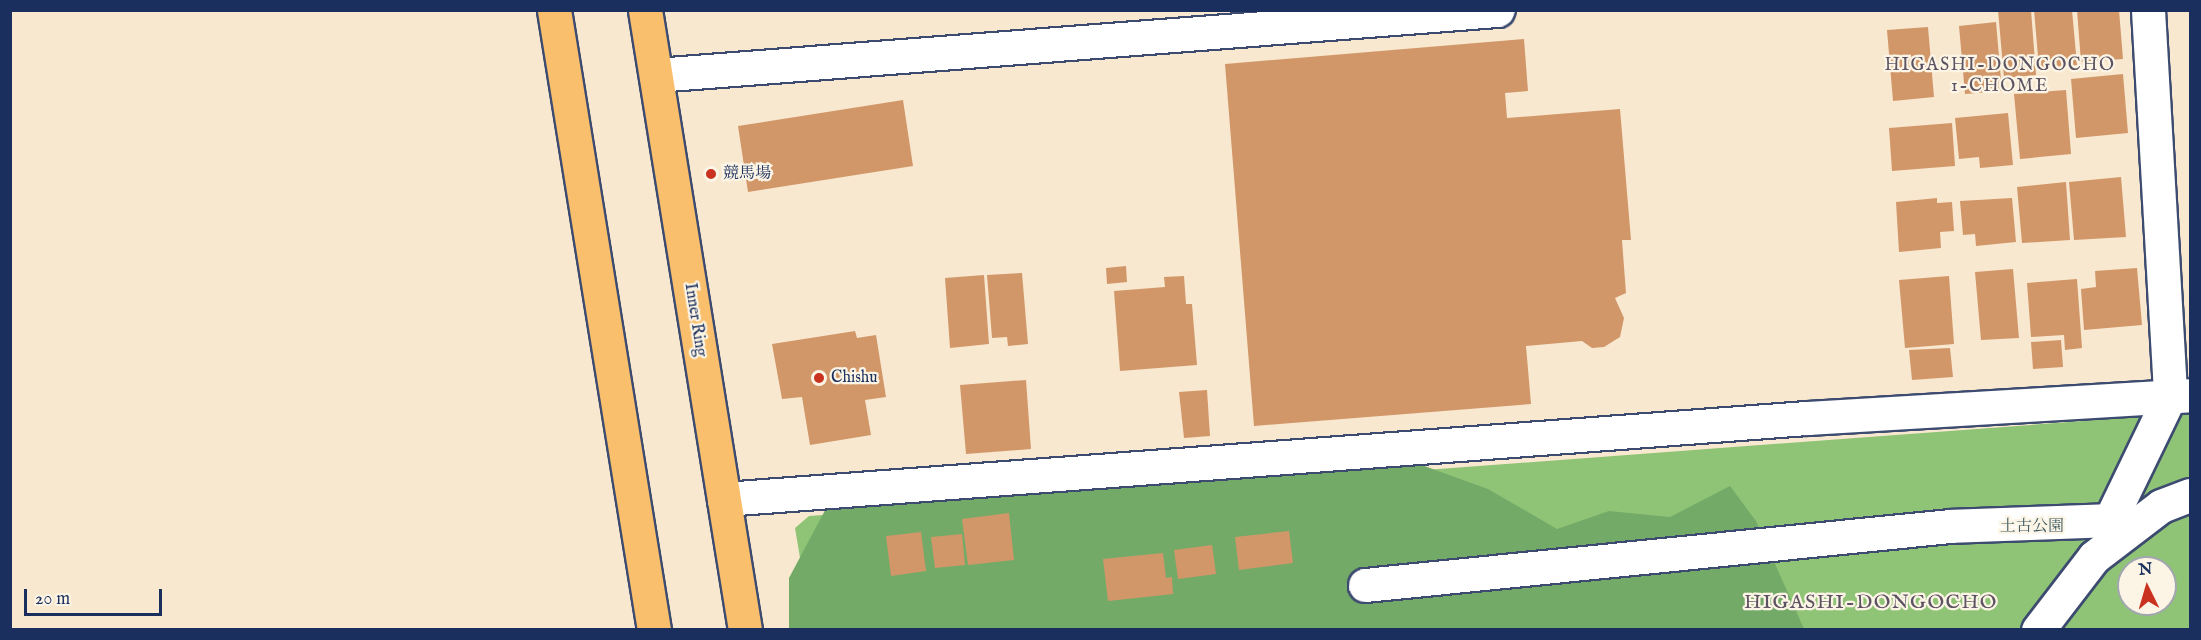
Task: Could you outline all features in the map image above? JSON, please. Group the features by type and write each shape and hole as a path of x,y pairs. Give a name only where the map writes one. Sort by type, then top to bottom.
{"main road":[{"path":"554,10 654,630"},
{"name":"Inner Ring","path":"645,10 745,630"}],"street":[{"path":"656,75 1497,10"},
{"path":"2038,630 2115,529 2180,396 2148,10"},
{"path":"724,499 1807,418 2180,396"},
{"path":"1365,585 1950,526 2115,529 2160,506 2190,495"}],"green space":[{"name":"土古公園","path":"2190,413 2190,629 812,629 795,528 809,516"},
{"path":"1293,456 1405,459 1488,489 1557,529 1609,511 1670,517 1730,486 1756,521 1804,629 789,630 789,578 831,499 1159,477 1254,479"}],"building":[{"path":"1998,10 2031,10 2036,75 2004,78"},
{"path":"2034,10 2072,10 2077,65 2039,68"},
{"path":"2077,10 2119,10 2123,59 2081,62"},
{"path":"1996,22 2002,91 1965,94 1959,26"},
{"path":"1928,27 1934,97 1893,101 1887,30"},
{"path":"1524,39 1528,91 1505,93 1507,118 1620,109 1631,240 1622,240 1626,293 1615,298 1624,318 1620,337 1604,347 1592,348 1582,341 1526,346 1531,404 1254,426 1225,64"},
{"path":"2123,74 2128,133 2076,138 2071,79"},
{"path":"2066,90 2071,154 2020,159 2014,94"},
{"path":"903,100 913,166 748,192 738,126"},
{"path":"2008,113 2013,165 1980,168 1979,157 1959,159 1955,118"},
{"path":"1952,123 1955,166 1892,171 1889,128"},
{"path":"2121,177 2126,237 2074,240 2069,182"},
{"path":"2066,182 2070,240 2022,243 2017,187"},
{"path":"1937,198 1937,203 1952,202 1954,231 1940,232 1941,248 1899,252 1896,202"},
{"path":"2012,198 2016,242 1976,246 1975,234 1963,235 1960,201"},
{"path":"1126,266 1127,282 1107,284 1106,268"},
{"path":"2137,268 2142,325 2084,330 2081,289 2096,287 2095,271"},
{"path":"2013,269 2019,338 1981,340 1975,272"},
{"path":"1022,273 1028,344 1008,346 1007,337 992,338 987,275"},
{"path":"984,275 989,344 950,348 945,278"},
{"path":"1184,276 1186,304 1192,304 1197,365 1120,371 1114,291 1165,287 1164,277"},
{"path":"1949,276 1954,344 1905,348 1899,280"},
{"path":"2077,279 2082,348 2065,350 2064,335 2031,337 2027,283"},
{"path":"855,331 857,338 876,335 886,397 865,400 871,435 810,445 802,397 782,399 772,344"},
{"path":"2061,340 2063,367 2033,369 2031,342"},
{"path":"1950,348 1953,377 1912,380 1909,350"},
{"path":"1026,380 1031,449 966,454 960,385"},
{"path":"1207,390 1210,436 1184,438 1179,392"},
{"path":"1009,513 1014,560 968,565 962,519"},
{"path":"1289,531 1293,563 1239,570 1235,537"},
{"path":"921,532 926,571 891,576 886,536"},
{"path":"962,534 965,565 935,568 931,537"},
{"path":"1212,545 1216,574 1178,579 1174,550"},
{"path":"1163,553 1166,578 1172,577 1173,594 1108,601 1103,559"}],"place":[{"name":"競馬場","path":"711,174"},
{"name":"Chishu","path":"819,378"}],"district":[{"name":"HIGASHI-DONGOCHO 1-CHOME","path":"2000,77"},
{"name":"HIGASHI-DONGOCHO","path":"1871,602"}]}
